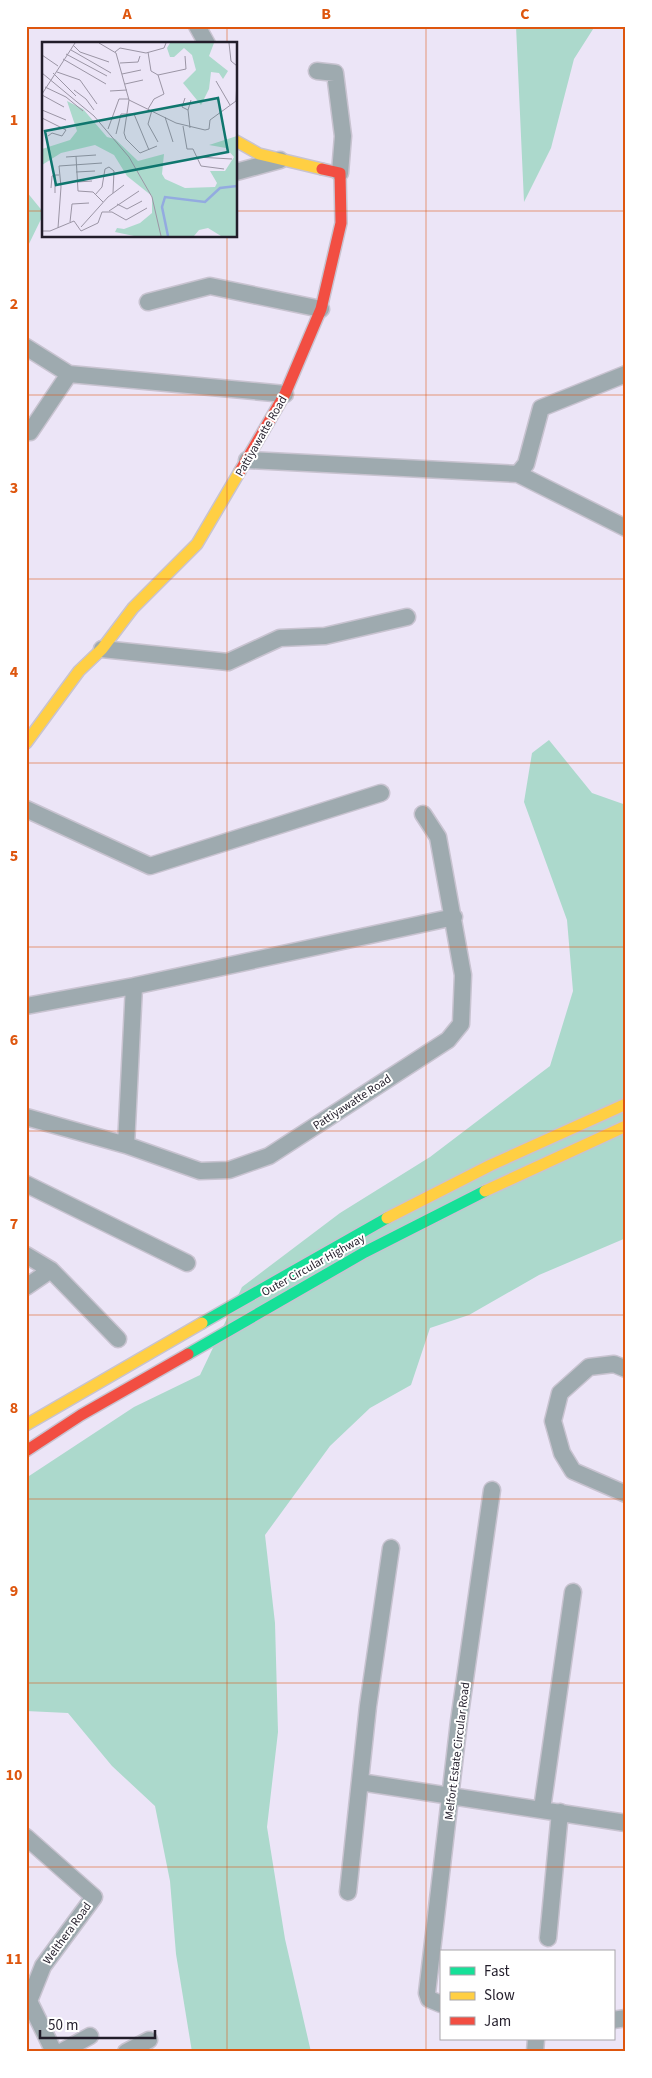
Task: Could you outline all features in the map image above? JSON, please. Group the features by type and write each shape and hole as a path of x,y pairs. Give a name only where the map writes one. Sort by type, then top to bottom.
{"main road":[{"path":"238,142 259,154 340,173"},
{"name":"Pattiyawatte Road","path":"26,742 79,672 102,649 133,608 197,544 285,394 321,309 341,223 340,173"},
{"name":"Outer Circular Highway","path":"26,1425 294,1268 420,1201 517,1153 626,1104"},
{"name":"Outer Circular Highway","path":"26,1451 81,1415 280,1299 365,1252 496,1185 626,1126"},
{"path":"26,1458 81,1415"}],"street":[{"path":"197,26 206,42"},
{"path":"317,71 335,73 343,136 340,173"},
{"path":"238,171 283,159"},
{"path":"148,302 210,286 321,309"},
{"path":"26,347 69,374 285,394"},
{"path":"26,432 30,432 69,374"},
{"path":"518,474 526,464 541,408 626,374"},
{"path":"247,460 518,474 626,528"},
{"path":"102,649 228,662 280,638 325,636 408,617"},
{"path":"26,809 150,866 381,793"},
{"name":"Pattiyawatte Road","path":"26,1117 126,1145 200,1171 229,1170 269,1156 448,1040 461,1024 463,976 454,917 438,837 422,814"},
{"path":"26,1006 134,986 454,917"},
{"path":"126,1145 134,986"},
{"path":"26,1184 187,1262"},
{"path":"26,1256 51,1270 118,1339"},
{"path":"26,1287 51,1270"},
{"path":"626,1369 614,1364 589,1367 560,1393 553,1422 562,1453 572,1470 626,1494"},
{"name":"Melfort Estate Circular Road","path":"440,2004 429,1999 427,1994 461,1711 492,1490"},
{"path":"348,1892 368,1706 391,1548"},
{"path":"542,1809 573,1592"},
{"path":"360,1782 626,1823"},
{"path":"548,1938 560,1812"},
{"name":"Welthera Road","path":"26,1837 94,1897 43,1966 29,2000 54,2052"},
{"path":"61,2052 90,2036"},
{"path":"126,2052 149,2040"}],"green space":[{"path":"516,26 595,26 574,59 551,148 524,202"},
{"path":"26,191 42,211 42,217 26,250"},
{"path":"549,740 592,793 626,805 626,1238 539,1275 469,1315 430,1328 411,1385 370,1408 330,1446 265,1535 275,1623 278,1732 267,1827 285,1939 311,2052 192,2052 176,1954 170,1881 155,1806 112,1766 68,1713 26,1711 26,1478 134,1407 200,1375 242,1287 340,1213 430,1157 550,1066 573,991 567,920 524,802 532,753"}],"traffic: fast":[{"path":"188,1354 365,1252 485,1191"},
{"path":"202,1323 387,1218"}],"traffic: slow":[{"path":"238,142 259,154 322,169"},
{"path":"26,743 79,671 102,649 133,608 197,544 240,471"},
{"path":"387,1218 491,1165 626,1104"},
{"path":"485,1191 626,1126"},
{"path":"26,1425 202,1323"}],"traffic: jam":[{"path":"240,471 285,394 321,309 341,223 340,173 322,169"},
{"path":"26,1451 81,1415 188,1354"}]}
